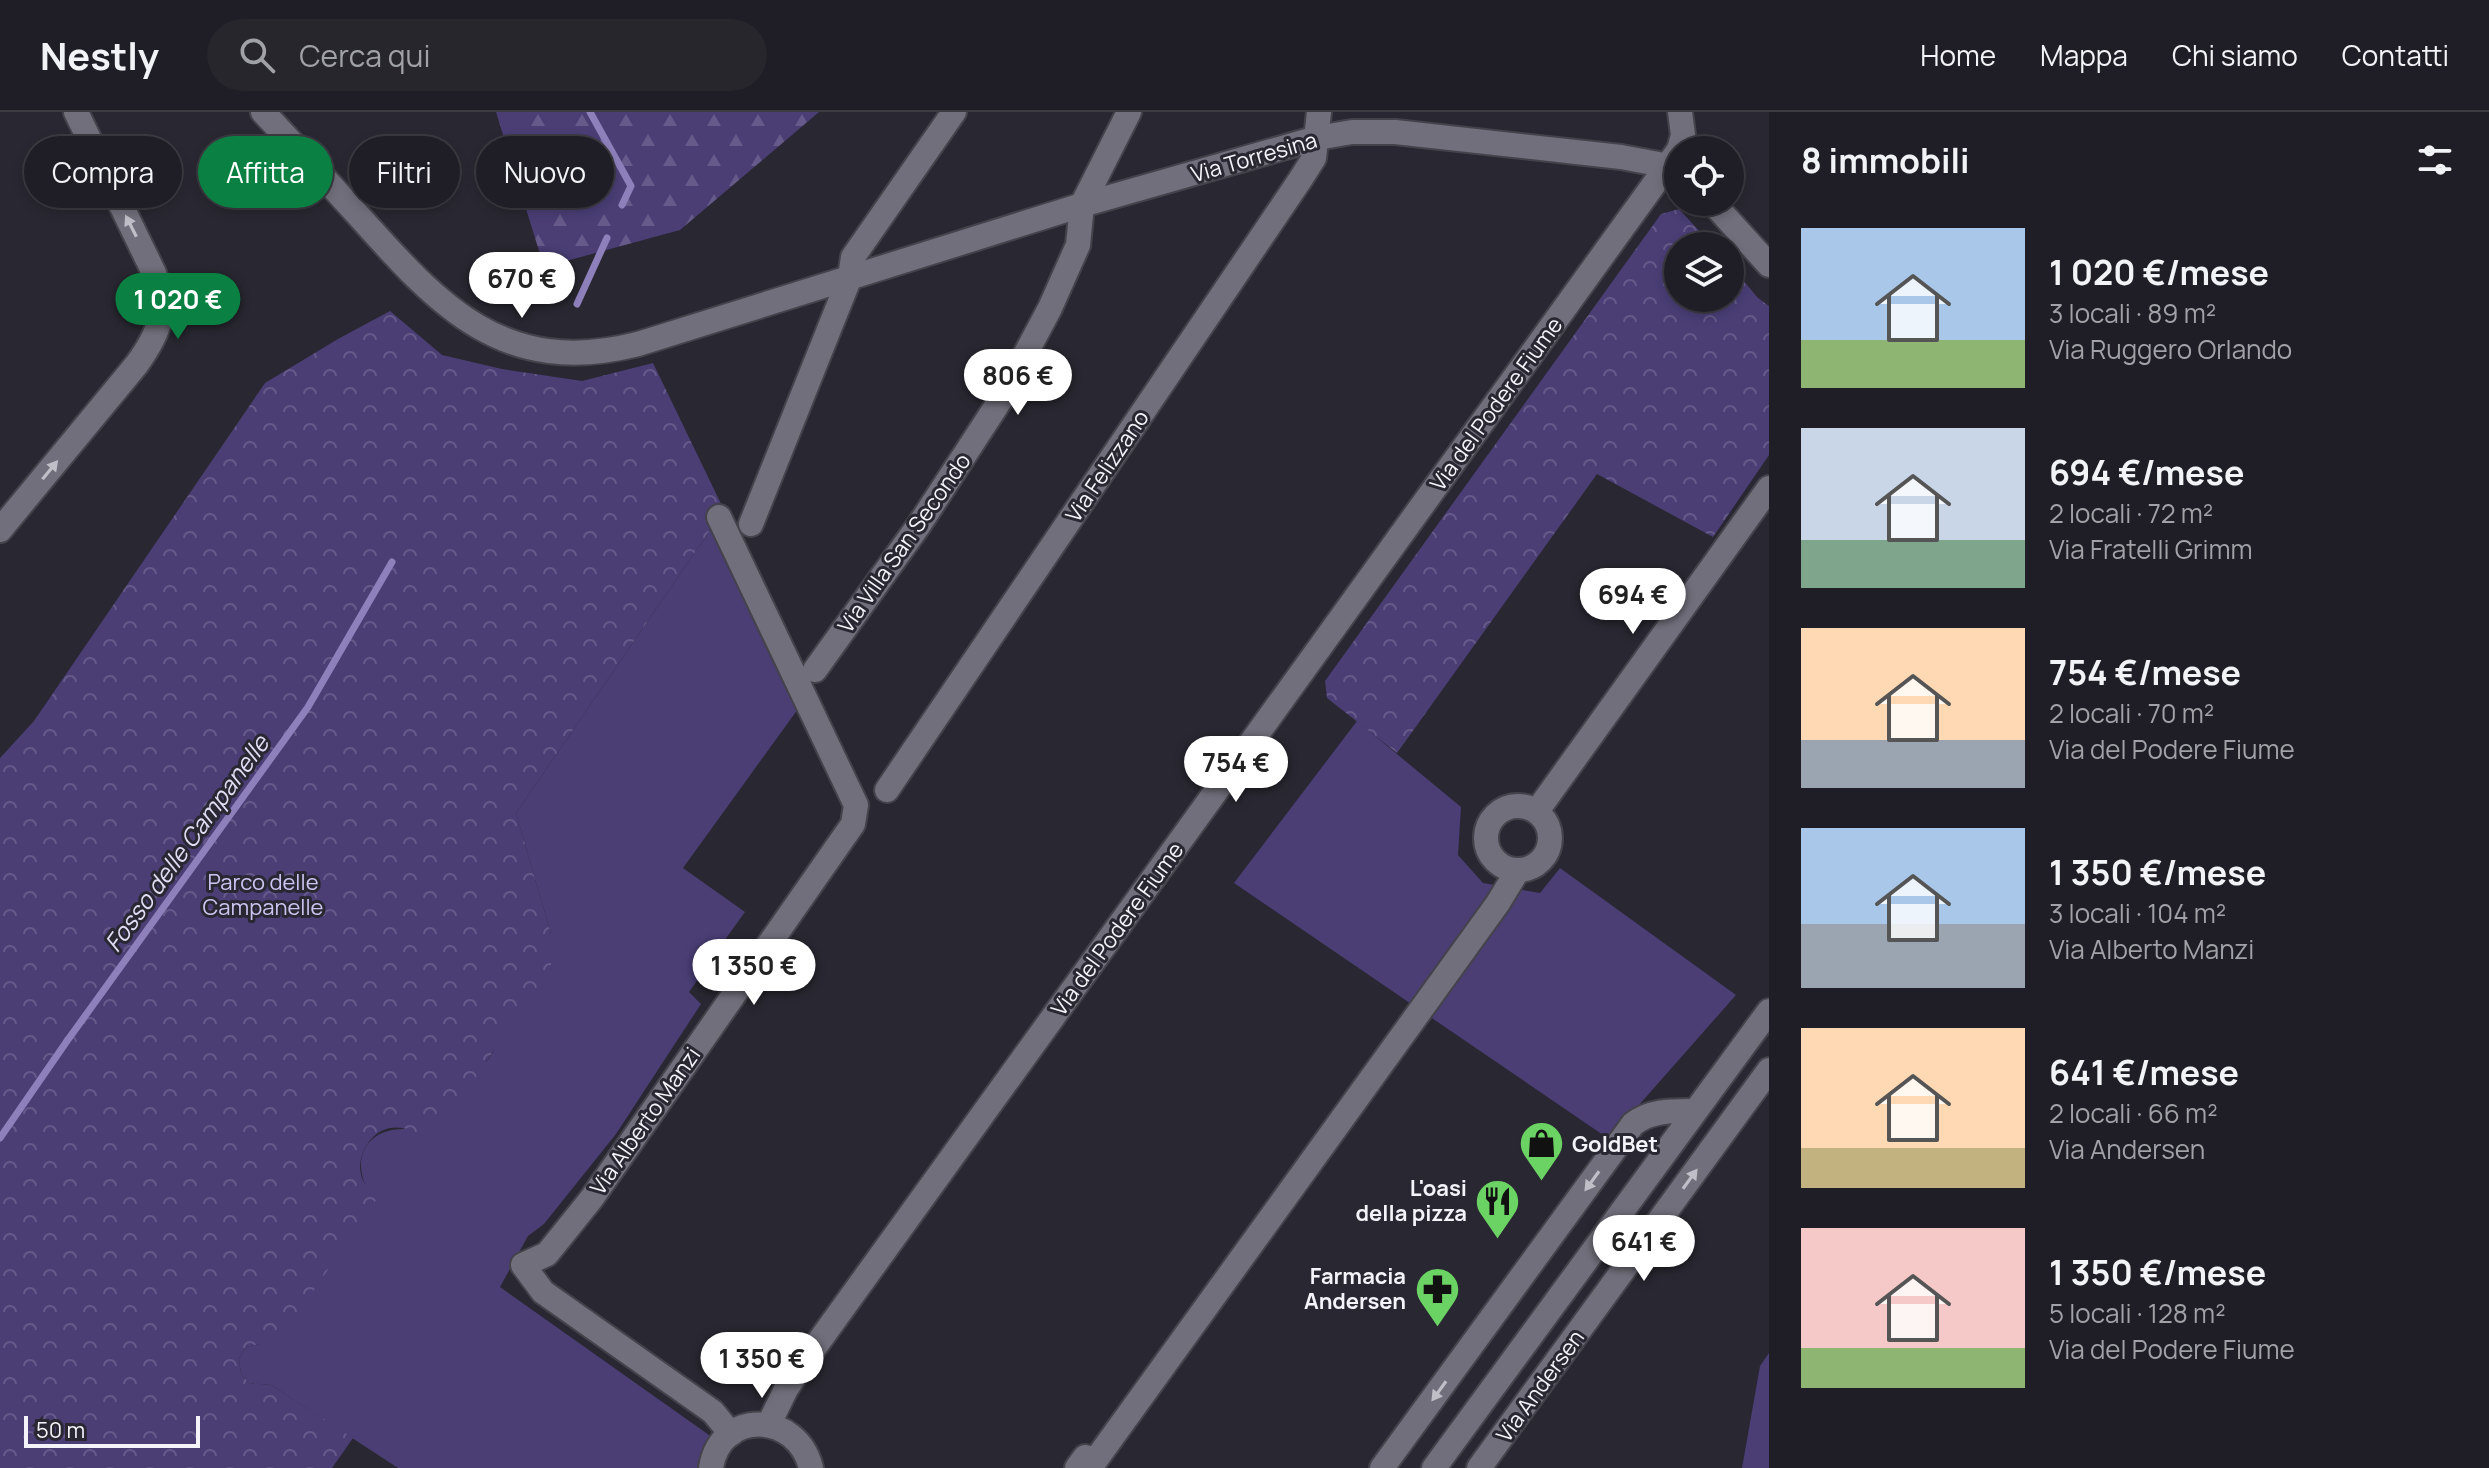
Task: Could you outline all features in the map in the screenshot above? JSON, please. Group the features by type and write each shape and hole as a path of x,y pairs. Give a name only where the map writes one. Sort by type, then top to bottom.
{"street":[{"path":"0,530 142,356 160,319 161,292 154,273 76,112"},
{"name":"Via Torresina","path":"263,112 436,296 457,314 480,328 522,345 560,351 610,351 1082,205 1317,138 1378,131 1664,159"},
{"path":"751,524 850,277 853,257 954,112"},
{"name":"Via Villa San Secondo","path":"815,670 919,525 1003,396 1050,308 1078,245 1082,205 1129,112"},
{"name":"Via Felizzano","path":"887,790 1300,180 1314,158 1319,112"},
{"path":"1680,112 1683,136"},
{"name":"Via del Podere Fiume","path":"769,1424 786,1389 807,1358 1664,177"},
{"path":"1725,216 1769,265"},
{"path":"1537,811 1769,488"},
{"name":"Via Alberto Manzi","path":"719,517 856,805 853,824 592,1198 547,1254 523,1265 543,1292 713,1412 731,1434"},
{"path":"1077,1468 1085,1457 1095,1461 1498,903 1518,870 1537,863 1548,847 1548,827 1537,811 1527,806 1505,808 1496,814 1486,833 1486,844 1497,863 1518,870"},
{"name":"Via Andersen","path":"1434,1468 1769,1011"},
{"name":"Via Andersen","path":"1479,1468 1769,1070"},
{"path":"1382,1468 1626,1132 1648,1115 1694,1111"},
{"path":"711,1468 713,1455 731,1434 748,1426 769,1424 796,1438 803,1446 811,1468"}],"green space":[{"path":"496,112 819,112 680,230 544,267 526,208 614,208 614,136 503,136"},
{"path":"1661,214 1685,216 1700,232 1664,232 1664,312 1744,312 1744,282 1769,306 1769,455 1713,537 1597,474 1397,753 1327,698 1325,681"},
{"name":"Parco delle Campanelle","path":"390,311 442,355 502,369 582,381 653,363 724,510 516,813 551,934 551,966 433,1140 396,1127 382,1130 370,1140 362,1154 360,1170 376,1200 274,1348 259,1344 246,1347 239,1359 241,1374 249,1383 271,1385 353,1438 332,1468 0,1468 0,758 34,721 265,383"},
{"path":"724,510 815,689 683,868 745,912 711,959 707,957 704,961 709,964 689,992 701,1004 616,1134 544,1224 528,1236 500,1287 709,1435 700,1468 398,1468 271,1385 249,1383 241,1374 239,1359 246,1347 259,1344 366,1187 361,1163 367,1144 383,1132 407,1129 487,1061 493,1052 551,934 516,813"},
{"path":"1357,721 1461,807 1458,855 1483,883 1540,893 1560,868 1736,995 1609,1139 1234,883"},
{"path":"1769,1353 1769,1468 1742,1468 1760,1366"}],"waterway":[{"name":"Fosso delle Campanelle","path":"590,112 631,186 622,205"},
{"name":"Fosso delle Campanelle","path":"577,304 607,238"},
{"name":"Fosso delle Campanelle","path":"0,1138 308,707 392,562"}],"place":[{"name":"GoldBet","path":"1541,1183"},
{"name":"L'oasi della pizza","path":"1498,1240"},
{"name":"Farmacia Andersen","path":"1437,1328"}]}
